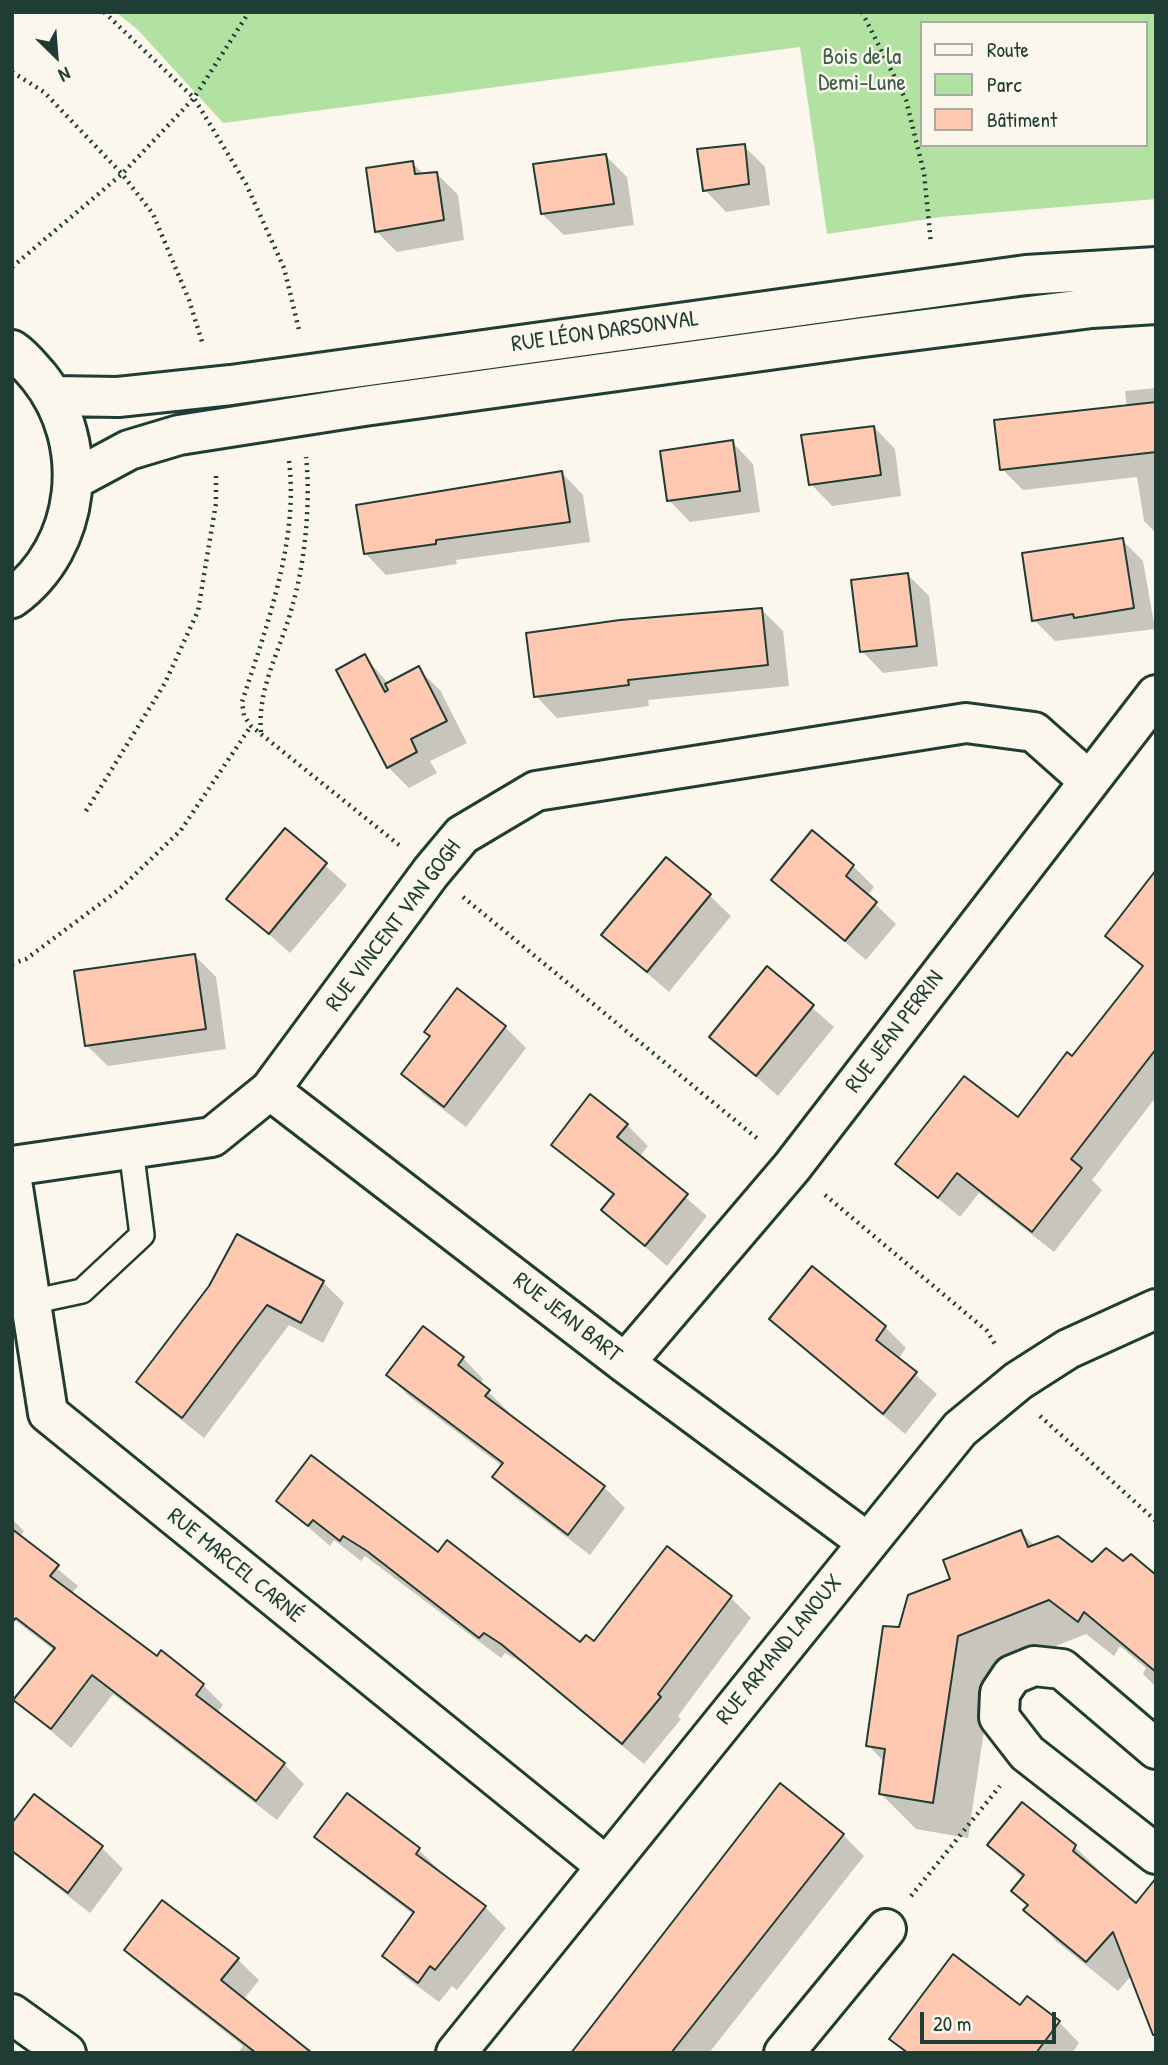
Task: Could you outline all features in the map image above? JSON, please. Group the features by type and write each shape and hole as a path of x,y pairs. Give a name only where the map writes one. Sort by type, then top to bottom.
{"street":[{"name":"RUE LÉON DARSONVAL","path":"54,396 118,397 295,376 1026,275 1156,267"},
{"name":"RUE LÉON DARSONVAL","path":"75,479 129,450 180,435 863,337 1092,308 1156,304"},
{"path":"12,350 21,355 54,396 70,436 75,479 63,535 31,584 12,598"},
{"name":"RUE JEAN PERRIN","path":"625,1363 792,1167 1156,695"},
{"name":"RUE VINCENT VAN GOGH","path":"12,1166 212,1137 270,1090 431,872 462,835 536,791 966,723 1034,732 1088,780"},
{"name":"RUE JEAN BART","path":"270,1090 625,1363 867,1542"},
{"name":"RUE MARCEL CARNÉ","path":"12,1181 48,1413 606,1866"},
{"name":"RUE ARMAND LANOUX","path":"456,2053 960,1429 1018,1381 1068,1349 1156,1309"},
{"path":"1156,1749 1062,1669 1034,1666 1012,1675 1000,1693 999,1717 1027,1753 1156,1854"},
{"path":"789,2051 886,1929"},
{"path":"12,2014 66,2053"}],"lane":[{"path":"31,1302 82,1291 142,1235 131,1149"}],"path":[{"path":"104,12 194,98 246,184 284,268 300,334 293,354 295,376"},
{"path":"12,267 121,174 194,98 249,12"},
{"path":"862,12 906,100 924,173 931,244"},
{"path":"292,417 287,529 274,604 242,702 244,716 251,726 792,1167 987,1331 1037,1413 1156,1521"},
{"path":"261,733 258,708 293,605 304,534 309,477 292,417"},
{"path":"12,964 37,951 120,889 181,830 251,726"},
{"path":"886,1929 1027,1753"}],"green space":[{"name":"Bois de la Demi-Lune","path":"116,12 1156,12 1156,199 941,217 827,234 800,47 223,123 138,30"}],"building":[{"path":"745,144 749,184 703,191 697,149"},
{"path":"606,154 614,204 541,214 533,164"},
{"path":"413,161 415,174 437,172 444,220 375,232 366,168"},
{"path":"1156,402 1156,452 1000,470 994,420"},
{"path":"874,426 881,475 809,485 801,435"},
{"path":"733,440 740,491 667,501 660,451"},
{"path":"562,471 570,522 436,540 436,544 364,554 356,505"},
{"path":"1123,538 1134,608 1074,618 1073,614 1032,621 1022,553"},
{"path":"908,573 917,646 860,652 851,580"},
{"path":"762,608 768,665 628,680 629,685 534,697 526,633 620,620"},
{"path":"365,654 385,692 388,690 385,684 419,666 447,721 411,739 417,752 387,768 336,670"},
{"path":"285,828 327,863 269,934 226,899"},
{"path":"812,830 854,865 846,876 877,902 845,941 771,880"},
{"path":"666,857 711,894 647,972 601,935"},
{"path":"1156,870 1156,1049 1071,1159 1082,1168 1032,1232 957,1173 938,1198 895,1164 964,1076 1018,1117 1067,1052 1072,1056 1143,966 1105,936"},
{"path":"195,954 206,1029 85,1046 74,971"},
{"path":"767,966 814,1005 756,1076 709,1037"},
{"path":"457,988 506,1026 444,1107 401,1074 430,1036 424,1032"},
{"path":"590,1094 628,1124 617,1137 688,1194 645,1246 601,1210 614,1194 551,1145"},
{"path":"237,1234 324,1281 301,1323 267,1305 182,1418 136,1382 209,1286"},
{"path":"812,1266 886,1326 876,1340 917,1372 883,1414 769,1319"},
{"path":"423,1326 464,1357 458,1365 490,1390 485,1396 605,1486 568,1535 492,1477 503,1463 386,1375"},
{"path":"311,1455 438,1552 447,1540 580,1642 586,1635 594,1641 667,1546 732,1596 658,1694 661,1697 622,1744 501,1644 484,1633 479,1638 367,1551 343,1536 340,1541 313,1520 308,1526 276,1501"},
{"path":"12,1529 59,1565 50,1576 157,1656 161,1650 204,1684 196,1695 285,1763 256,1801 92,1675 51,1729 13,1700 55,1648 16,1618 12,1622"},
{"path":"1021,1530 1028,1547 1058,1536 1092,1562 1106,1548 1123,1561 1131,1554 1156,1575 1156,1672 1084,1612 1078,1622 1049,1600 958,1636 933,1803 879,1794 885,1749 866,1746 883,1626 899,1627 908,1595 950,1579 943,1560"},
{"path":"780,1783 844,1834 671,2053 571,2053"},
{"path":"347,1793 420,1848 416,1854 486,1906 435,1970 430,1966 418,1983 382,1956 414,1912 314,1837"},
{"path":"34,1794 103,1846 68,1893 12,1851 12,1823"},
{"path":"1022,1802 1076,1845 1073,1851 1136,1903 1156,1878 1156,2035 1153,2035 1113,1932 1086,1962 1023,1910 1028,1905 1011,1891 1024,1875 987,1845"},
{"path":"162,1900 239,1958 221,1980 312,2053 256,2053 124,1950"},
{"path":"953,1954 1020,2005 1027,1996 1060,2021 1036,2053 908,2053 889,2039"}]}
